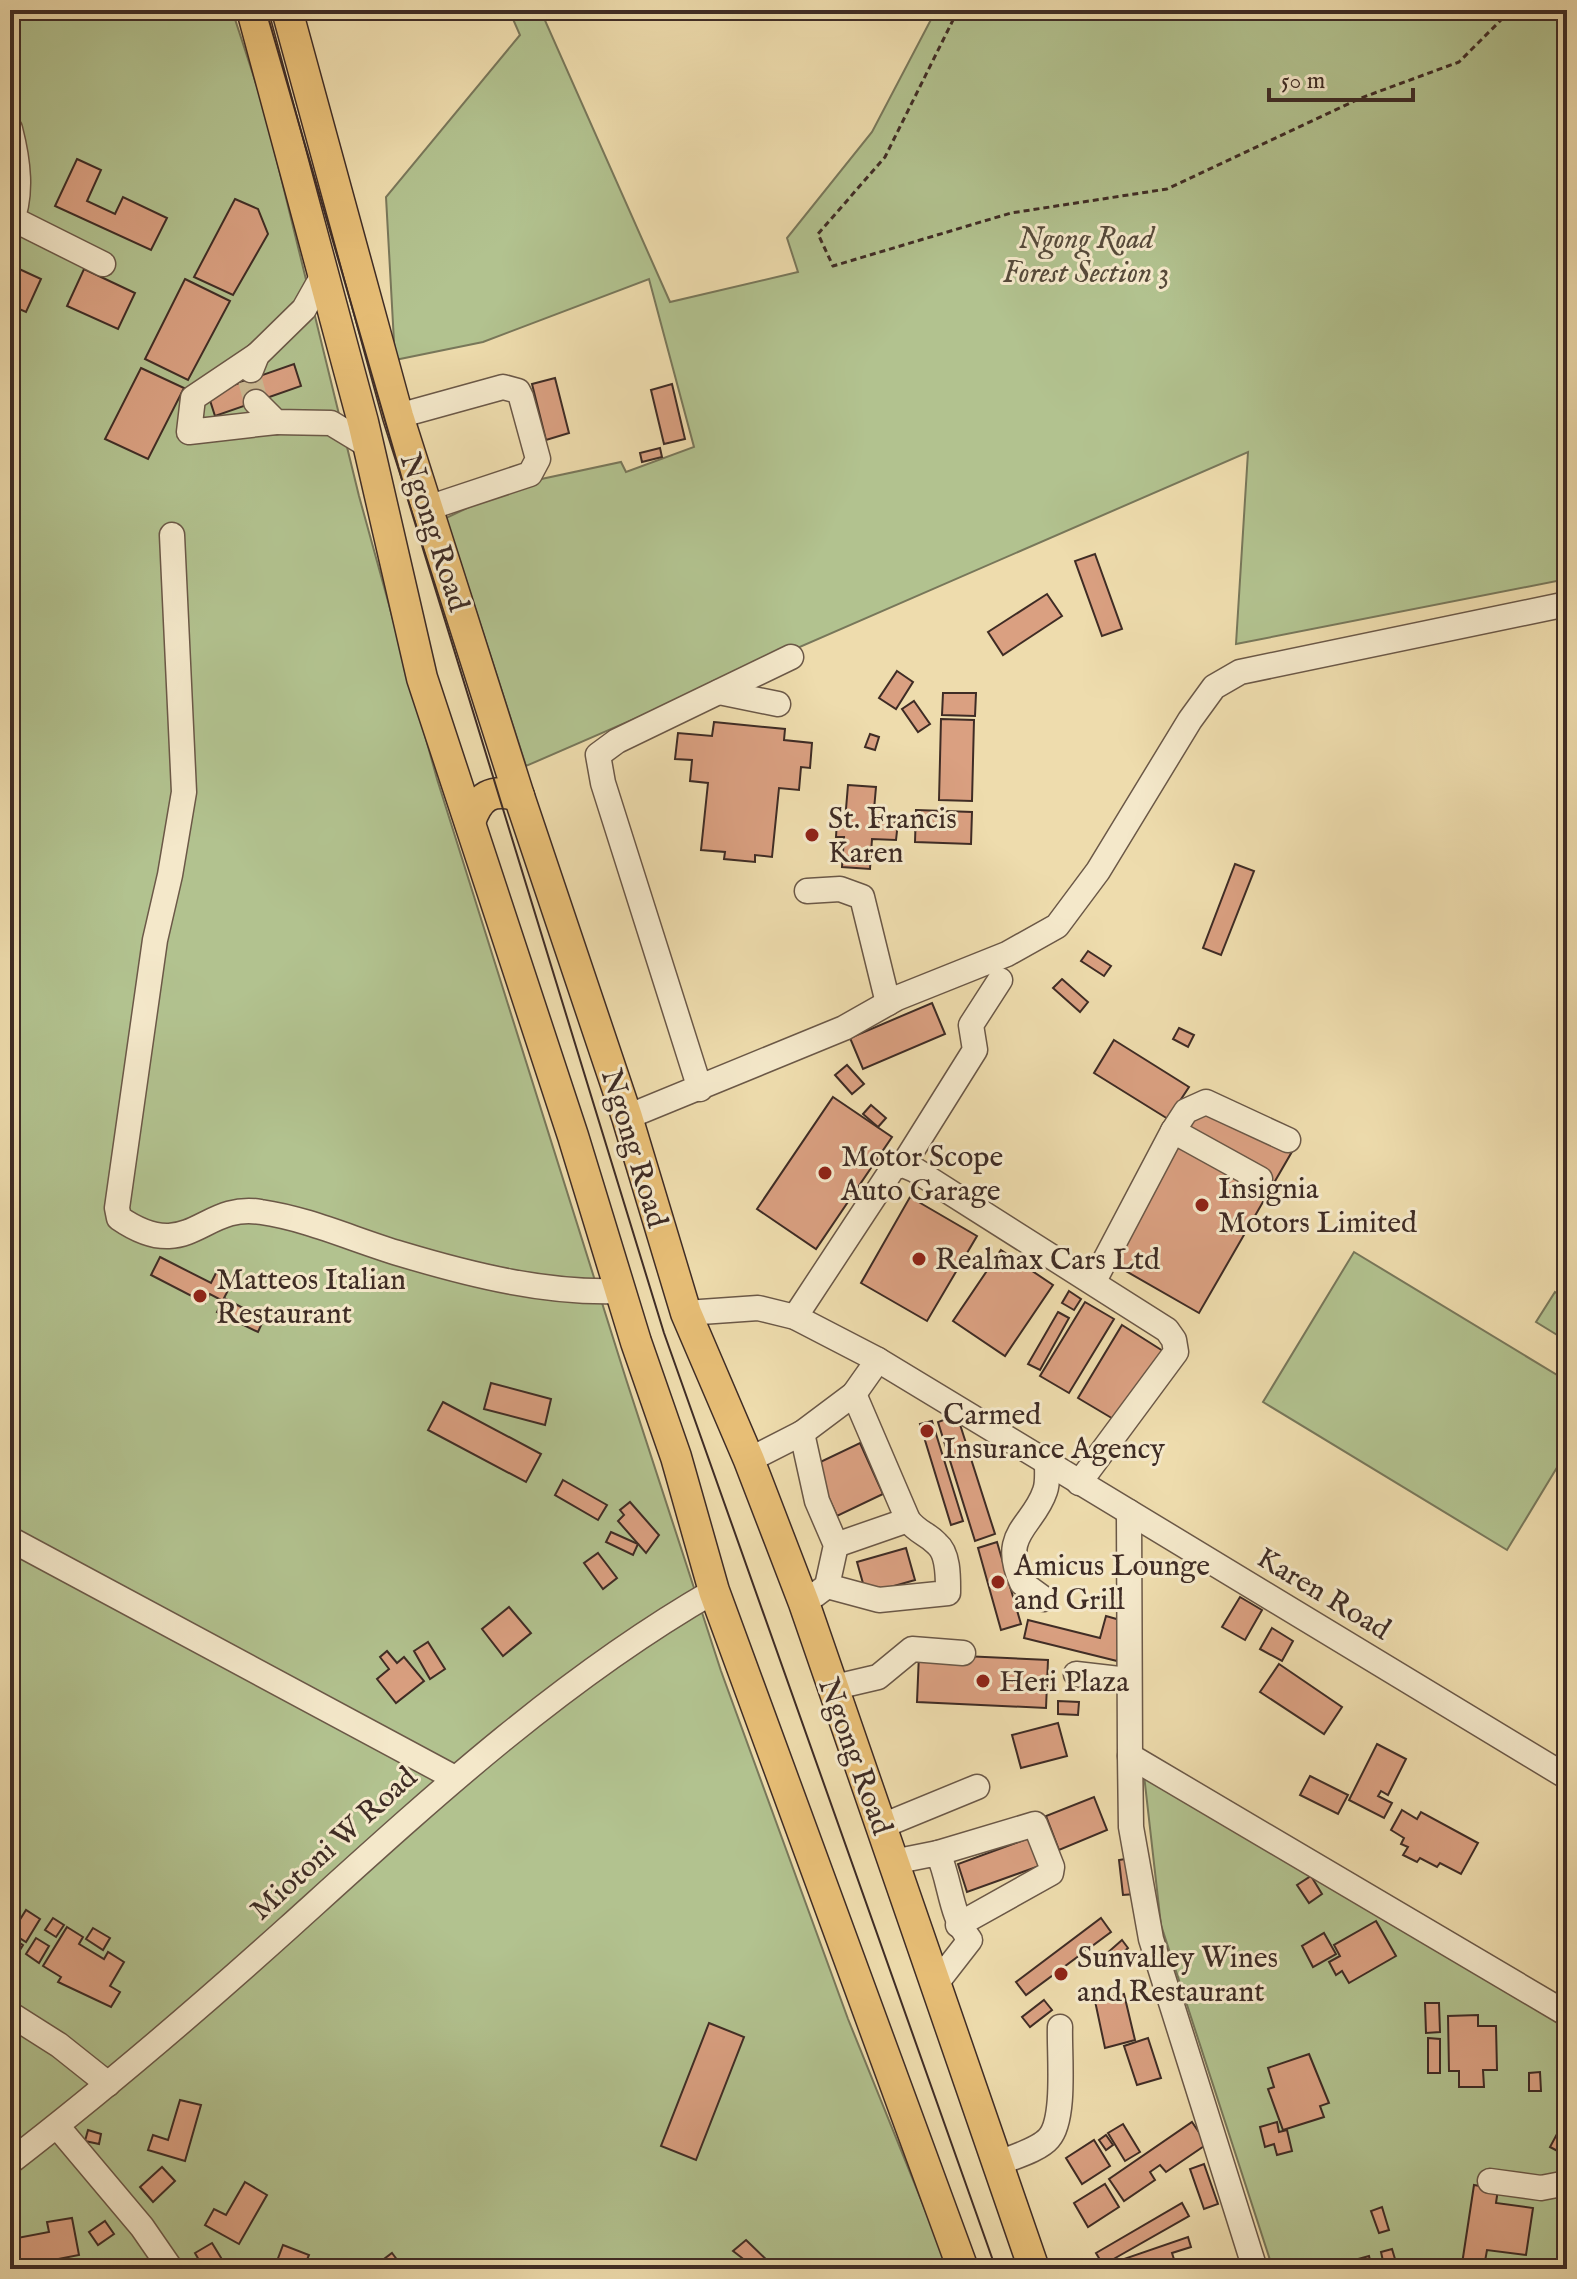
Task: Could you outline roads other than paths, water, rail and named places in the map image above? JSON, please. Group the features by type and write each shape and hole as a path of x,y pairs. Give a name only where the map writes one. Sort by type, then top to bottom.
{"main road":[{"name":"Ngong Road","path":"252,10 369,446 422,678 676,1457 714,1591 963,2269"},
{"name":"Ngong Road","path":"287,10 398,416 519,796 627,1117 686,1313 749,1460 815,1595 831,1688 882,1826 1034,2269"},
{"path":"470,822 477,803 487,795 501,791 519,796"}],"street":[{"path":"10,129 17,155 18,180 11,222 103,264"},
{"path":"322,277 304,309 257,355 193,398 189,432 276,422 331,423 369,446"},
{"path":"257,355 253,391 276,422"},
{"path":"398,416 503,387 514,388 521,397 538,459 530,474 428,508"},
{"path":"172,535 184,792 141,1033 117,1208 119,1218 150,1234 167,1238 199,1229 246,1209 318,1226 401,1254 488,1276 581,1292 621,1291"},
{"path":"627,1117 844,1028 888,1003 1007,954 1057,926 1098,871 1183,731 1214,687 1240,672 1567,604"},
{"path":"700,1089 603,783 598,755 617,741 791,657"},
{"path":"719,692 778,704"},
{"path":"807,891 840,889 862,897 888,1003"},
{"path":"795,1317 893,1168 903,1165 975,1050 971,1025 1000,980"},
{"path":"1094,1281 1186,1111 1206,1102 1288,1140"},
{"path":"1173,1131 1260,1179"},
{"path":"903,1165 1094,1281 1167,1330 1174,1340 1176,1352 1079,1483"},
{"name":"Karen Road","path":"686,1313 758,1308 795,1317 878,1360 1567,1777"},
{"path":"749,1460 802,1433 854,1394 878,1360"},
{"path":"802,1433 817,1501 836,1545 815,1595 879,1600 948,1593 943,1553 933,1540 917,1532 908,1520 854,1394"},
{"path":"1044,1599 1022,1583 1016,1555 1018,1532 1046,1490 1047,1465"},
{"path":"1129,1512 1132,1603 1128,1680 1131,1827 1151,1939 1255,2269"},
{"path":"836,1545 908,1520"},
{"path":"10,1539 453,1777"},
{"name":"Miotoni W Road","path":"10,2162 108,2084 285,1931 453,1777 642,1632 714,1591"},
{"path":"831,1688 878,1677 912,1649 963,1653"},
{"path":"1076,1674 1128,1680"},
{"path":"1130,1756 1567,2014"},
{"path":"882,1826 977,1787"},
{"path":"893,1862 938,1853 1035,1824 1052,1867 1051,1873 958,1925"},
{"path":"935,1985 970,1940 958,1925 950,1882 938,1853"},
{"path":"10,2014 59,2045 108,2084"},
{"path":"999,2163 1049,2139 1055,2128 1059,2114 1060,2027"},
{"path":"57,2126 142,2227 171,2269"},
{"path":"1490,2181 1541,2188 1567,2183"}],"tunnel":[{"path":"250,380 256,402"}],"tram line":[{"path":"266,10 408,500 664,1333 996,2269"}],"place":[{"name":"St. Francis Karen","path":"812,835"},
{"name":"Motor Scope Auto Garage","path":"825,1173"},
{"name":"Insignia Motors Limited","path":"1202,1205"},
{"name":"Realmax Cars Ltd","path":"919,1259"},
{"name":"Matteos Italian Restaurant","path":"200,1296"},
{"name":"Carmed Insurance Agency","path":"927,1431"},
{"name":"Amicus Lounge and Grill","path":"998,1582"},
{"name":"Heri Plaza","path":"983,1681"},
{"name":"Sunvalley Wines and Restaurant","path":"1061,1974"}],"park label":[{"name":"Ngong Road Forest Section 3","path":"1086,255"}]}
